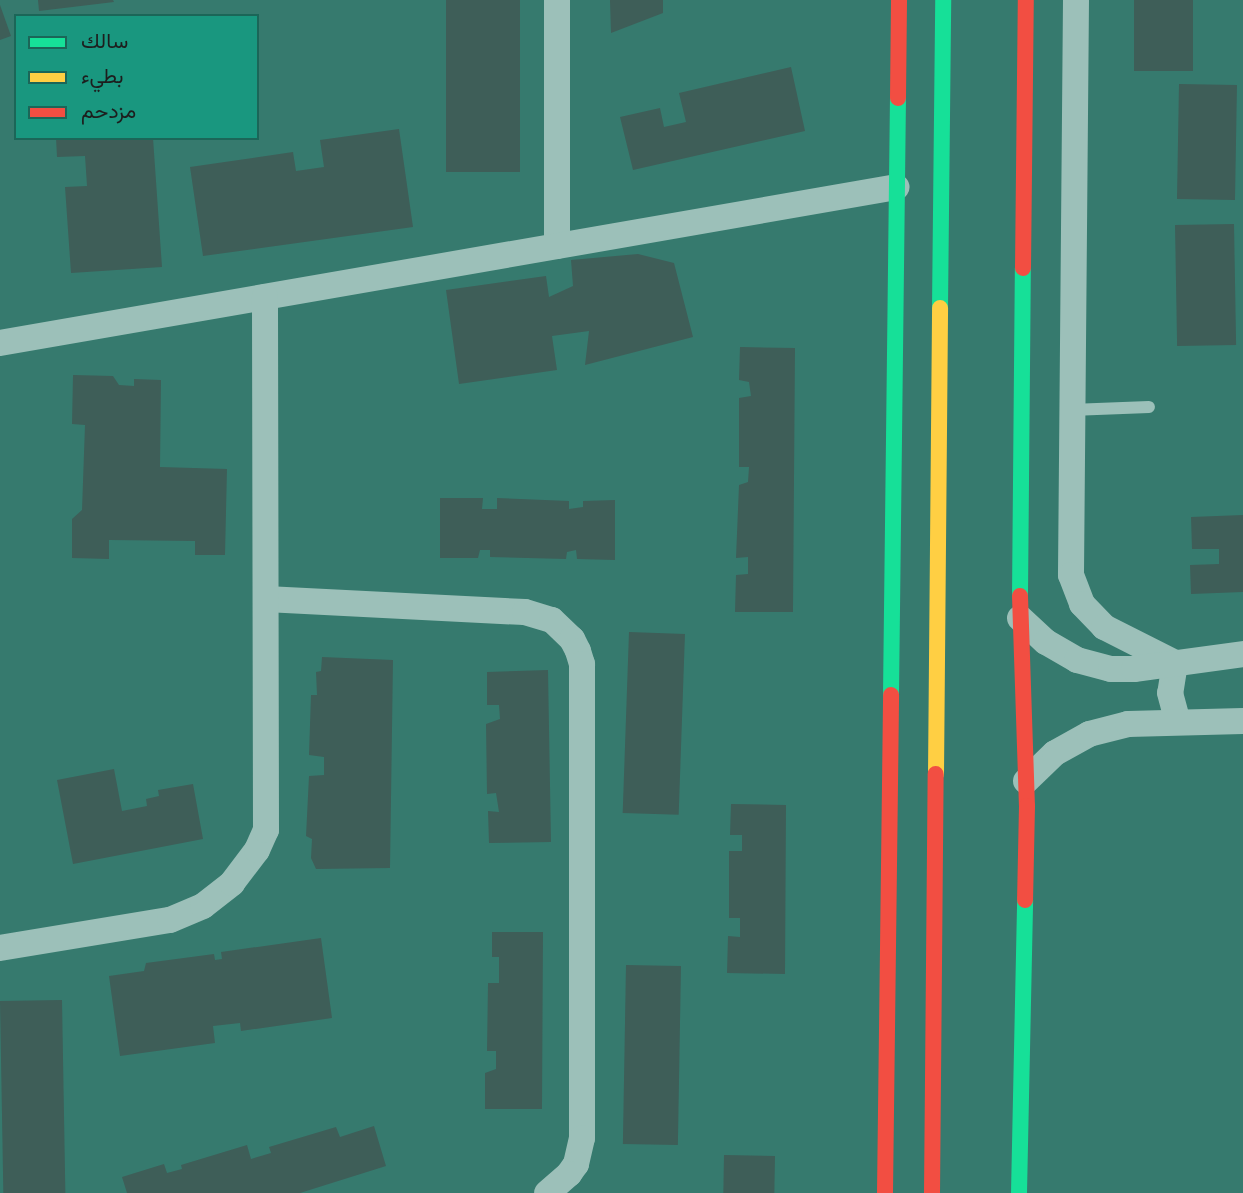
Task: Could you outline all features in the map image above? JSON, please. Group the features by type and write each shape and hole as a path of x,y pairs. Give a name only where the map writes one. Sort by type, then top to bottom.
{"street":[{"path":"557,0 557,246"},
{"path":"885,1193 899,0"},
{"path":"932,1193 943,0"},
{"path":"1018,1193 1026,781 1020,618 1026,0"},
{"path":"1076,0 1070,560 1075,590 1082,604 1104,627 1175,663"},
{"path":"0,343 897,187"},
{"path":"0,948 170,920 203,906 232,883 246,867 267,830 265,297"},
{"path":"266,599 525,612 552,620 572,639 578,651 582,664 582,1138 576,1164 569,1174 547,1193"},
{"path":"1020,618 1046,642 1088,663 1111,669 1243,654"},
{"path":"1175,663 1170,693 1178,722"},
{"path":"1026,781 1055,753 1089,734 1128,723 1243,721"}],"lane":[{"path":"1071,410 1149,407"}],"building":[{"path":"38,0 113,0 114,2 39,11"},
{"path":"446,0 520,0 520,172 446,172"},
{"path":"610,0 663,0 663,13 611,33"},
{"path":"1134,0 1193,0 1193,71 1134,71"},
{"path":"0,5 11,36 0,40"},
{"path":"791,67 805,131 633,170 620,117 660,108 664,127 686,122 679,93"},
{"path":"1179,84 1237,85 1235,200 1177,199"},
{"path":"399,129 413,227 203,256 190,167 293,152 296,171 324,167 320,140"},
{"path":"56,140 153,140 162,267 71,273 65,187 87,186 85,156 57,157"},
{"path":"1234,224 1236,345 1177,346 1175,225"},
{"path":"638,254 674,263 693,337 585,365 589,331 552,336 557,370 459,384 446,290 546,276 549,297 573,286 571,260"},
{"path":"740,347 795,348 793,612 735,612 736,575 748,574 748,557 736,558 739,485 748,482 749,467 739,467 739,398 751,396 749,382 739,380"},
{"path":"73,375 113,376 119,385 134,386 134,379 161,380 160,467 227,469 225,555 195,555 195,541 109,540 109,559 72,558 72,519 82,510 85,425 72,424"},
{"path":"440,498 483,498 482,509 497,509 497,498 569,501 569,509 583,507 583,501 615,500 615,560 577,559 576,550 567,552 566,559 490,557 490,550 480,550 478,558 440,558"},
{"path":"1243,515 1243,592 1191,594 1190,565 1219,564 1219,549 1192,549 1191,517"},
{"path":"629,632 685,634 679,815 623,813"},
{"path":"322,657 393,660 390,868 316,869 311,858 312,839 306,836 309,776 324,775 324,757 309,755 311,695 317,695 316,672 321,671"},
{"path":"548,670 551,842 489,843 488,811 499,812 496,793 487,794 486,724 500,719 499,705 487,705 487,672"},
{"path":"114,769 122,811 147,806 146,799 159,796 158,790 193,784 203,839 73,864 57,780"},
{"path":"731,804 786,805 785,974 727,973 728,936 740,937 740,918 729,918 729,851 742,851 742,835 730,835"},
{"path":"492,932 543,932 542,1109 485,1109 485,1073 496,1069 496,1051 487,1051 488,983 499,983 499,957 492,957"},
{"path":"321,938 332,1018 241,1031 240,1023 213,1026 215,1043 120,1056 109,976 144,971 146,963 214,954 215,960 222,959 221,952"},
{"path":"626,965 681,966 678,1145 623,1144"},
{"path":"62,1000 65,1193 3,1193 0,1001"},
{"path":"374,1126 386,1166 300,1193 127,1193 122,1177 164,1164 167,1173 182,1169 181,1165 247,1145 251,1159 271,1153 269,1147 336,1127 340,1137"},
{"path":"724,1155 775,1156 774,1193 723,1193"}],"traffic: fast":[{"path":"940,308 943,0"},
{"path":"891,695 898,98"},
{"path":"1020,596 1023,268"},
{"path":"1019,1193 1025,900"}],"traffic: slow":[{"path":"936,774 940,308"}],"traffic: jam":[{"path":"898,98 899,0"},
{"path":"1023,268 1026,0"},
{"path":"1020,596 1027,806 1025,900"},
{"path":"885,1193 891,695"},
{"path":"932,1193 936,774"}]}
